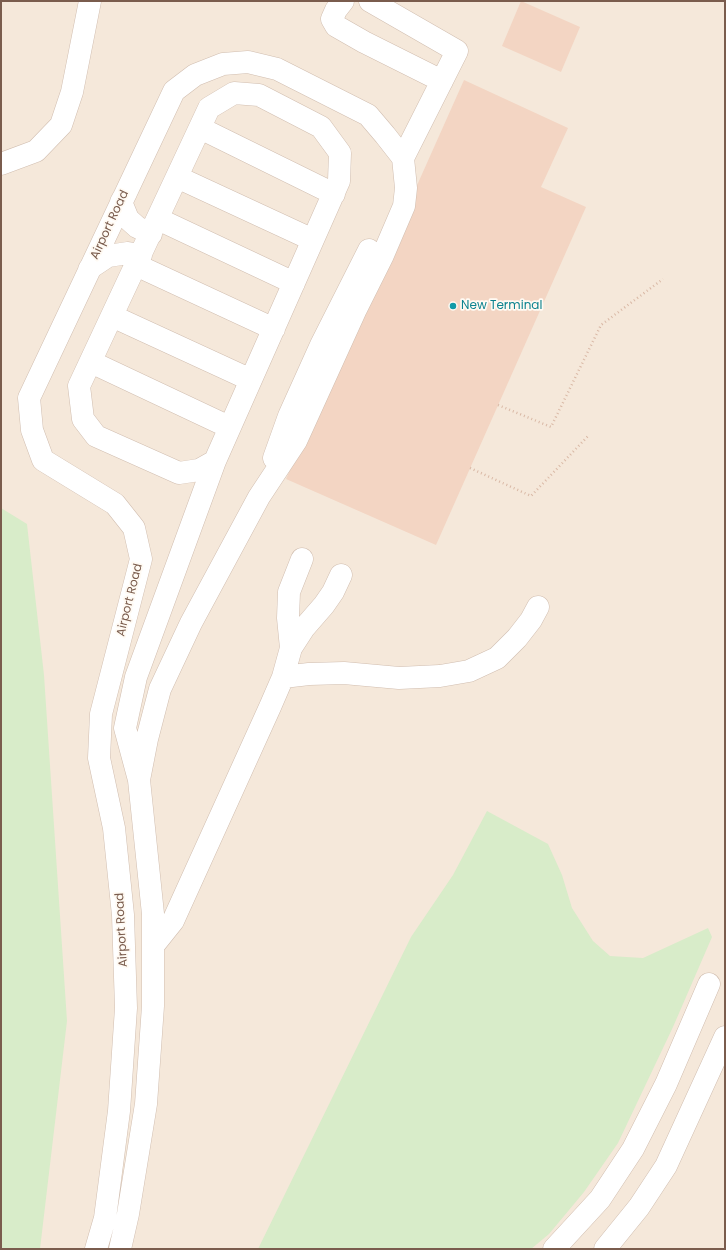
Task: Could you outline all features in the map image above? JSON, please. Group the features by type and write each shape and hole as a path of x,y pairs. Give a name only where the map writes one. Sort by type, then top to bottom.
{"lane":[{"path":"1,164 36,151 61,125 72,92 90,1"},
{"path":"343,1 336,10 332,19 336,26 364,42 442,81"},
{"path":"139,780 146,740 160,689 190,623 259,497 296,441 383,255 404,206 406,188 404,184 405,172 403,158 457,51 370,1"},
{"name":"Airport Road","path":"96,1249 105,1218 119,1111 126,1008 123,915 114,828 99,758 101,714 141,558 134,528 114,504 44,460 32,430 29,398 174,91 195,75 223,64 248,62 277,69 368,115 403,158"},
{"path":"120,1249 128,1214 146,1104 153,1006 153,914 139,780 125,728 136,677 215,461 229,426 340,181 340,153 321,127 259,95 234,93 209,108 79,386 82,419 96,436 179,473 199,470 215,461"},
{"path":"200,128 334,194"},
{"path":"133,177 121,202 128,219 136,227 154,226 294,282"},
{"path":"177,177 313,240"},
{"path":"76,299 90,268 108,256 128,253 138,260 274,329"},
{"path":"112,316 251,380"},
{"path":"90,362 229,426"},
{"path":"291,648 288,618 289,592 302,559"},
{"path":"152,946 173,921 283,677 291,648 304,628 333,592 341,575"},
{"path":"283,677 309,674 337,674 398,678 433,676 469,671 497,658 517,638 531,620 538,607"},
{"path":"554,1249 600,1199 633,1149 666,1084 709,984"},
{"path":"605,1249 639,1207 666,1166 725,1037"}],"path":[{"path":"498,405 551,427 602,324 663,279"},
{"path":"470,468 531,496 589,435"}],"shaded area":[{"path":"1,1 725,1 725,1249 1,1249"}],"green space":[{"path":"1,508 27,524 44,675 67,1021 40,1249 1,1249"},
{"path":"487,811 548,844 562,875 572,908 593,941 610,956 643,958 708,928 712,937 673,1027 618,1143 584,1192 549,1234 531,1249 258,1249 411,937 453,875"}],"building":[{"path":"521,1 580,27 561,72 502,46"},
{"name":"New Terminal","path":"464,80 568,128 541,187 586,207 436,545 286,479"}],"place":[{"name":"New Terminal","path":"453,306"}]}
